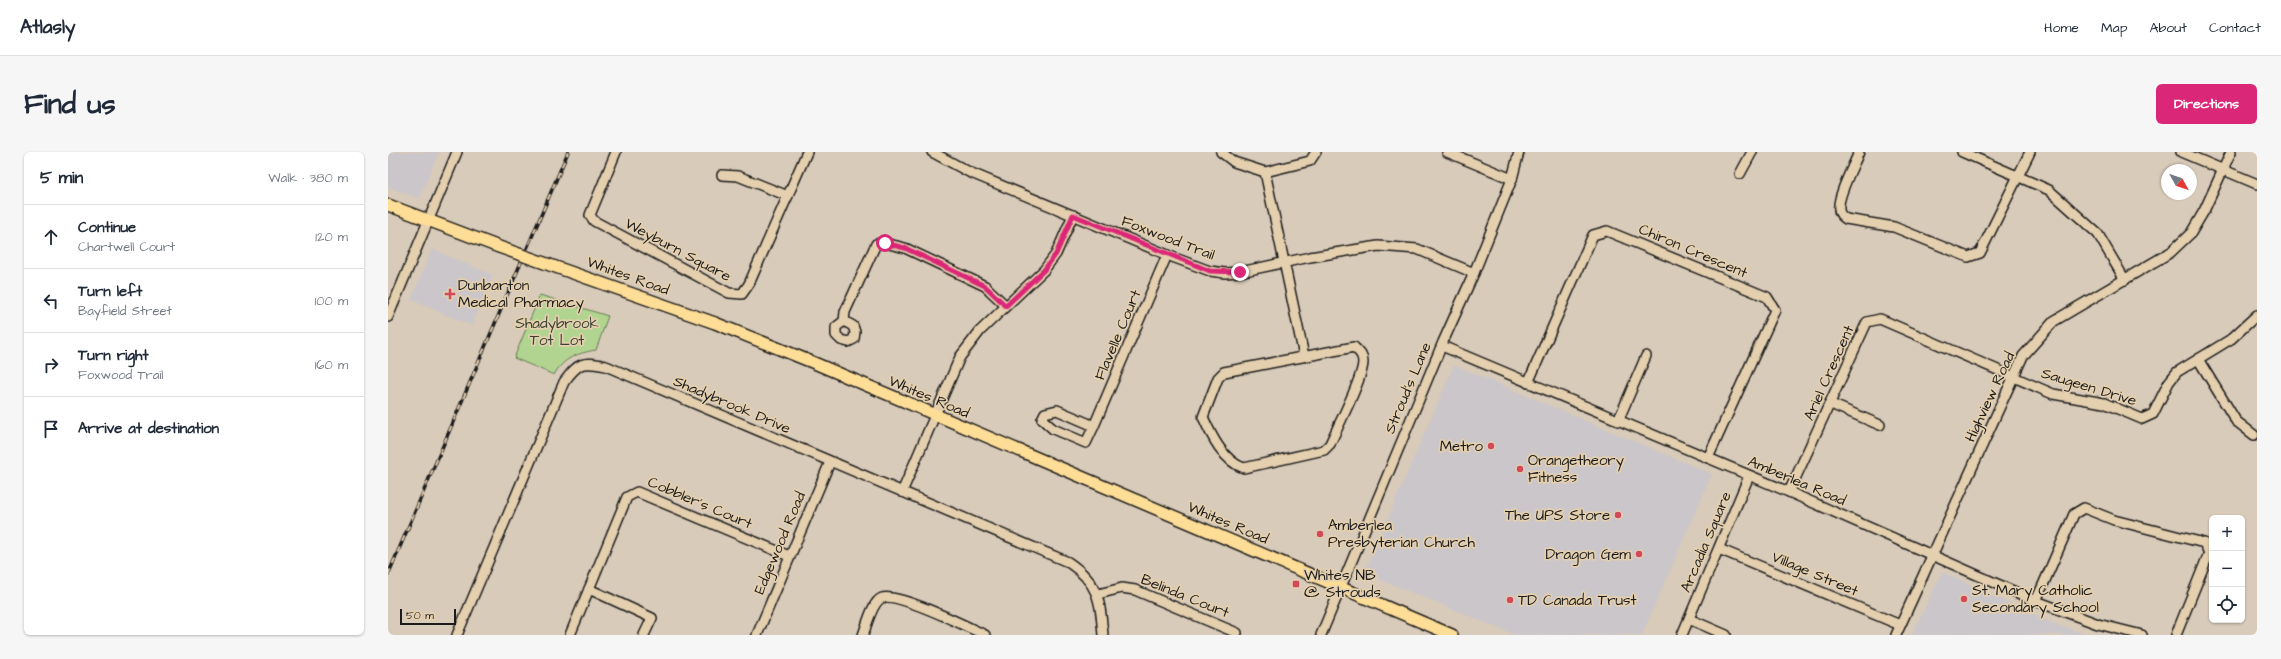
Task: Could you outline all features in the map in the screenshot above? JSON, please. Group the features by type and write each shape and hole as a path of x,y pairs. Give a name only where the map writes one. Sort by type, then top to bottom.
{"main road":[{"name":"Whites Road","path":"388,205 499,247 715,323 812,362 934,416 1452,635"}],"street":[{"path":"388,317 457,152"},
{"name":"Weyburn Square","path":"616,152 590,215 594,221 729,293 742,294 749,284 807,152"},
{"name":"Foxwood Trail","path":"932,152 970,172 1167,255 1210,271 1225,273 1286,264 1310,257 1378,246 1417,249 1474,273"},
{"path":"1221,152 1234,162 1265,172 1310,161 1316,152"},
{"path":"1447,152 1512,179"},
{"name":"Stroud's Lane","path":"1321,635 1474,273 1512,179 1519,152"},
{"path":"1740,174 1752,152"},
{"path":"1859,152 1840,198 1838,208 1840,214 1846,219 1894,227 1968,258 1980,253 2020,176 2030,152"},
{"path":"1962,152 2020,176 2049,190 2098,234 2125,280"},
{"path":"2181,152 2257,184"},
{"name":"Highview Road","path":"1896,635 2023,356 2054,321 2171,252 2190,233 2204,211 2231,152"},
{"path":"1265,172 1286,264 1304,356"},
{"path":"722,175 738,176 788,196"},
{"path":"902,492 960,357 980,331 1044,270 1056,254 1073,215"},
{"name":"Chiron Crescent","path":"1528,383 1593,235 1607,231 1665,255 1767,298 1771,301 1775,310 1708,458"},
{"path":"844,321 845,312 876,244 885,243 905,248 985,286 1006,306"},
{"name":"Flavelle Court","path":"1094,426 1057,410 1045,413 1042,419 1053,429 1086,443 1094,426 1167,255"},
{"name":"Saugeen Drive","path":"2014,376 2053,394 2104,403 2142,418 2153,414 2169,382 2177,372 2231,339 2257,315"},
{"name":"Ariel Crescent","path":"1789,492 1868,322 1880,319 2014,376"},
{"name":"Amberlea Road","path":"1442,346 1789,492 2036,601 2070,615 2142,635"},
{"path":"1354,347 1362,355 1363,363 1360,376 1330,444 1324,450 1244,468 1237,466 1230,461 1209,430 1203,417 1218,378 1224,372 1304,356 1354,347"},
{"path":"1618,421 1646,356"},
{"path":"2198,359 2236,421 2254,435"},
{"name":"Shadybrook Drive","path":"457,635 564,382 576,366 587,362 606,366 1068,562 1088,579 1098,594 1103,635"},
{"path":"1831,404 1880,425"},
{"name":"Edgewood Road","path":"757,635 789,556 830,462"},
{"name":"Arcadia Square","path":"1682,635 1749,476"},
{"name":"Cobbler's Court","path":"570,635 627,497 637,492 789,556"},
{"path":"2036,601 2074,514 2084,508 2114,520 2204,543 2209,553 2176,635"},
{"name":"Village Street","path":"1719,549 1900,625"},
{"name":"Belinda Court","path":"1098,594 1122,588 1135,590 1238,633"},
{"path":"589,589 652,618 644,634"},
{"path":"863,635 877,602 883,597 899,598 985,635"},
{"path":"1689,619 1726,635"}],"shaded area":[{"path":"388,152 439,152 419,199 388,187"},
{"path":"432,249 493,275 472,326 411,300"},
{"path":"1454,365 1712,474 1642,635 1515,635 1364,573"},
{"name":"St. Mary Catholic Secondary School","path":"1942,572 2057,625 2090,635 1912,635"}],"green space":[{"name":"Shadybrook Tot Lot","path":"540,295 608,316 596,350 577,355 566,360 554,375 514,358"}],"railway":[{"path":"388,575 568,152"}],"place":[{"name":"Dunbarton Medical Pharmacy","path":"450,294"},
{"name":"Metro","path":"1491,446"},
{"name":"Orangetheory Fitness","path":"1520,469"},
{"name":"The UPS Store","path":"1618,515"},
{"name":"Amberlea Presbyterian Church","path":"1320,534"},
{"name":"Dragon Gem","path":"1639,554"},
{"name":"Whites NB @ Strouds","path":"1296,584"},
{"name":"St. Mary Catholic Secondary School","path":"1964,599"},
{"name":"TD Canada Trust","path":"1510,600"}],"route":[{"path":"885,243 905,248 985,286 1006,306 1044,270 1056,254 1073,215 1175,258 1210,271 1225,273 1240,272"}]}
